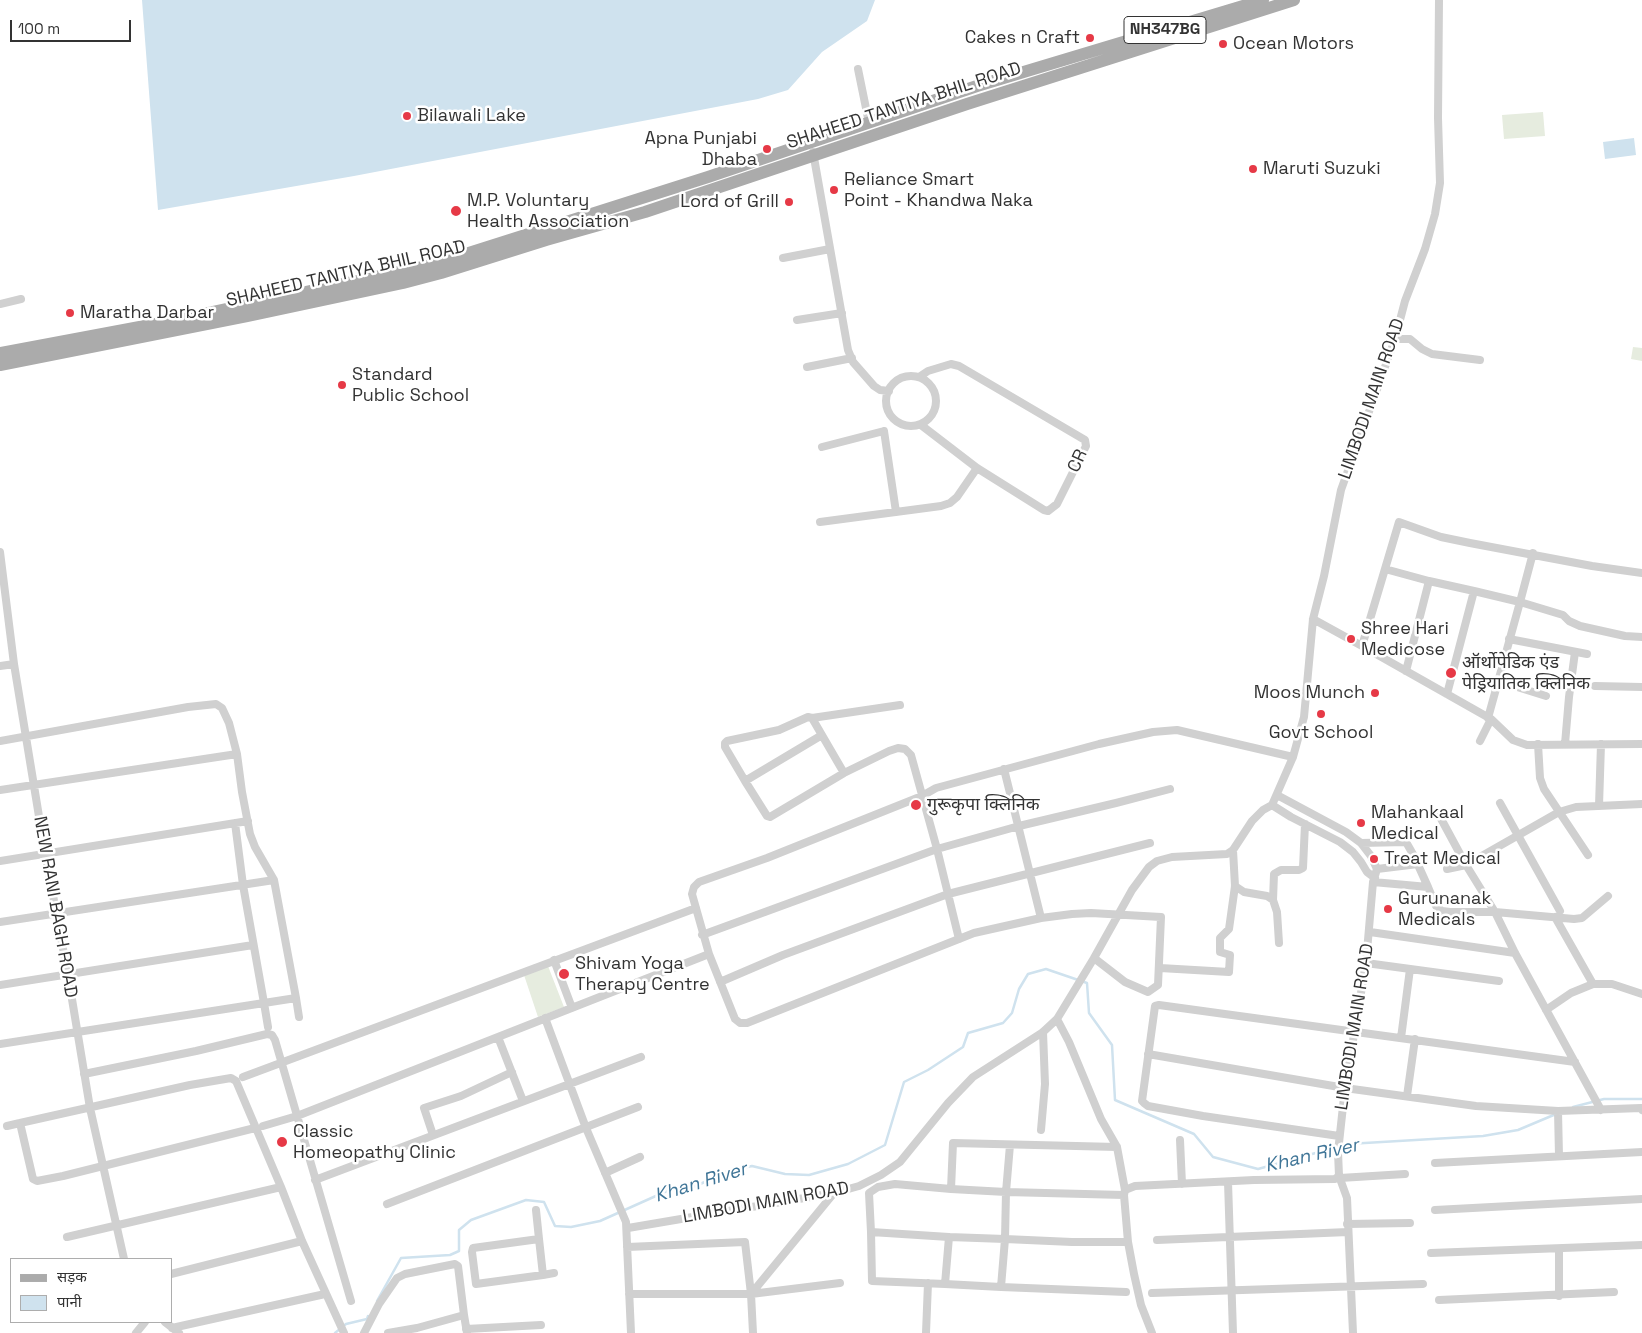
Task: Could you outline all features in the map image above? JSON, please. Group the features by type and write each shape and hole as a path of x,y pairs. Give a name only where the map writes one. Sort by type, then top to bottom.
{"main road":[{"name":"SHAHEED TANTIYA BHIL ROAD","path":"0,365 403,283 645,212 812,149 869,123 977,86 1263,0"},
{"name":"SHAHEED TANTIYA BHIL ROAD","path":"0,353 161,323 431,265 699,180 967,104 1292,0"}],"street":[{"name":"LIMBODI MAIN ROAD","path":"1272,805 1293,757 1304,717 1312,620 1324,576 1341,490 1395,339 1405,301 1425,249 1435,214 1440,183 1438,118 1439,0"},
{"path":"858,69 869,123"},
{"path":"812,149 848,350 874,386 880,390 888,391"},
{"path":"783,258 830,249"},
{"path":"0,304 21,298"},
{"path":"797,320 842,313"},
{"path":"1395,339 1410,339 1422,349 1432,354 1480,360"},
{"path":"807,367 852,358"},
{"name":"CR","path":"919,377 928,371 951,364 959,366 1085,440 1086,443 1057,504 1048,511 977,468 921,424"},
{"path":"919,377 932,387 936,397 936,408 930,418 921,424 904,425 890,414 886,403 888,391 901,378 919,377"},
{"path":"894,419 886,426 884,431 896,512"},
{"path":"822,448 884,431"},
{"path":"820,522 950,503 957,497 977,468"},
{"path":"1362,646 1399,522 1441,537 1592,566 1642,573"},
{"name":"NEW RANI BAGH ROAD","path":"0,552 14,664 33,786 68,975 90,1108 124,1258"},
{"path":"1480,741 1490,718 1509,639 1533,554"},
{"path":"1386,569 1563,614 1569,621 1580,626 1625,636 1642,637"},
{"path":"1406,671 1429,581"},
{"path":"1447,694 1474,591"},
{"path":"1312,620 1490,718 1513,740 1520,743 1527,745 1642,744"},
{"path":"1509,639 1587,654"},
{"path":"1565,744 1575,652"},
{"path":"0,666 14,664"},
{"path":"1498,681 1546,696"},
{"path":"1595,686 1642,687"},
{"path":"0,741 26,738 188,707 216,704 222,708 229,722 237,754 242,792 255,847 274,880 299,1017"},
{"path":"900,705 812,718 808,717 779,730 727,741 725,747 767,816 770,817 844,773 889,751 898,748 906,749 911,755 959,939"},
{"path":"812,718 844,773"},
{"path":"1094,958 1125,982 1148,992 1158,985 1161,917 1091,913 1042,918 974,933 740,1023 735,1019 709,954 702,935 692,894 694,887 699,882 766,858 922,796 936,788 1117,740 1153,732 1177,730 1293,757"},
{"path":"745,781 822,735"},
{"path":"1538,744 1540,778 1544,789 1588,856"},
{"path":"1599,806 1601,744"},
{"path":"0,790 237,754"},
{"path":"1004,769 1042,918"},
{"path":"702,935 937,849 1170,788"},
{"path":"1277,795 1346,832 1362,843 1377,869 1418,864"},
{"path":"1500,804 1518,835 1593,984"},
{"path":"1447,869 1466,865 1559,812 1576,807 1642,804"},
{"path":"1160,968 1228,972 1230,955 1220,952 1220,938 1229,929 1234,886 1233,850 1252,822 1263,810 1272,805 1340,842 1361,862 1374,880 1428,887"},
{"path":"1438,815 1494,912 1514,953 1601,1110"},
{"path":"0,861 248,821"},
{"path":"234,823 268,1027"},
{"path":"1279,943 1277,912 1273,900 1274,874 1281,870 1299,870 1302,868 1305,824"},
{"path":"1362,843 1406,842 1418,864 1436,906 1442,911 1557,914 1582,918 1608,896"},
{"path":"720,982 783,955 948,894 1150,843"},
{"name":"LIMBODI MAIN ROAD","path":"628,1228 834,1193 859,1186 881,1175 900,1162 948,1103 973,1077 1042,1032 1057,1019 1132,890 1149,867 1157,861 1172,856 1218,856 1233,850"},
{"name":"LIMBODI MAIN ROAD","path":"1352,1333 1346,1198 1340,1177 1338,1152 1344,1088 1366,963 1374,880 1377,869"},
{"path":"0,922 274,880"},
{"path":"1234,886 1244,892 1268,896 1273,900"},
{"path":"243,1077 696,908"},
{"path":"1370,932 1514,953"},
{"path":"0,985 253,945"},
{"path":"20,1124 33,1179 37,1181 104,1166 297,1116 709,954"},
{"path":"554,960 572,1008"},
{"path":"1366,963 1499,981"},
{"path":"1401,1038 1410,969"},
{"path":"1546,1010 1571,993 1593,984 1612,984 1642,994"},
{"path":"0,1044 296,998"},
{"path":"1339,1137 1148,1106 1142,1101 1156,1006 1415,1039 1575,1062"},
{"path":"545,1018 586,1128 628,1228 627,1247 631,1333"},
{"path":"1057,1019 1069,1042 1101,1119 1117,1147 1128,1190 1128,1242 1141,1305 1152,1333"},
{"path":"1041,1130 1045,1084 1042,1032"},
{"path":"84,1074 267,1034 272,1035 282,1063 351,1301"},
{"path":"498,1037 523,1101"},
{"path":"1407,1096 1415,1039"},
{"path":"1148,1054 1344,1088 1476,1106 1558,1111 1642,1109"},
{"path":"315,1180 641,1057"},
{"path":"432,1135 424,1108 461,1096 512,1072"},
{"path":"7,1126 190,1084 225,1078 231,1078 236,1081 259,1127 302,1241 344,1333"},
{"path":"387,1204 638,1107"},
{"path":"1558,1111 1559,1156"},
{"path":"1180,1140 1182,1184"},
{"path":"951,1189 953,1143 1117,1147"},
{"path":"1001,1287 1010,1145"},
{"path":"1435,1163 1642,1152"},
{"path":"605,1173 640,1157"},
{"path":"1126,1292 872,1281 868,1193 878,1187 895,1184 1006,1192 1128,1190 1182,1184 1335,1179 1340,1177 1405,1174"},
{"path":"1228,1182 1233,1333"},
{"path":"67,1237 281,1186"},
{"path":"751,1294 834,1193"},
{"path":"1435,1210 1642,1199"},
{"path":"536,1210 543,1275"},
{"path":"1157,1240 1410,1223"},
{"path":"871,1232 1072,1242 1128,1242"},
{"path":"945,1284 949,1237"},
{"path":"476,1284 473,1248 539,1239"},
{"path":"172,1274 302,1241"},
{"path":"627,1247 745,1242 753,1333"},
{"path":"1431,1253 1642,1245"},
{"path":"1559,1249 1559,1296"},
{"path":"364,1333 389,1287 397,1278 405,1274 455,1264 458,1266 466,1331 540,1325"},
{"path":"460,1286 554,1274"},
{"path":"629,1294 751,1294 840,1282"},
{"path":"926,1333 928,1283"},
{"path":"1152,1293 1422,1284"},
{"path":"1439,1300 1614,1292"},
{"path":"172,1328 325,1294"},
{"path":"388,1333 417,1328 464,1315"},
{"path":"136,1333 145,1323"},
{"path":"166,1323 179,1333"}],"shaded area":[{"path":"1543,112 1545,136 1504,139 1502,115"},
{"path":"1633,347 1642,348 1642,361 1631,359"},
{"path":"548,966 564,1007 538,1017 524,975"}],"water":[{"name":"Bilawali Lake","path":"142,0 875,0 867,21 822,52 788,90 758,99 354,176 158,210"},
{"path":"1634,138 1636,155 1605,159 1603,142"}],"waterway":[{"name":"Khan River","path":"377,1301 401,1258 450,1255 459,1251 459,1230 471,1220 526,1200 544,1202 555,1226 571,1227 600,1221 667,1191 696,1186 728,1171 752,1166 785,1174 809,1175 848,1164 885,1145 904,1082 928,1070 963,1047 968,1033 1003,1023 1012,1013 1019,989 1028,974 1046,969 1087,983 1089,1013 1112,1045 1115,1100 1194,1134 1213,1157 1258,1169 1348,1144 1483,1136 1518,1130 1556,1114"},
{"name":"Khan River","path":"1573,1107 1604,1099 1642,1099"},
{"name":"Khan River","path":"335,1333 346,1324 367,1319 368,1316"}],"place":[{"name":"Cakes n Craft","path":"1090,38"},
{"name":"Ocean Motors","path":"1223,44"},
{"name":"Bilawali Lake","path":"407,116"},
{"name":"Apna Punjabi Dhaba","path":"767,149"},
{"name":"Maruti Suzuki","path":"1253,169"},
{"name":"Reliance Smart Point - Khandwa Naka","path":"834,190"},
{"name":"Lord of Grill","path":"789,202"},
{"name":"M.P. Voluntary Health Association","path":"456,211"},
{"name":"Maratha Darbar","path":"70,313"},
{"name":"Standard Public School","path":"342,385"},
{"name":"Shree Hari Medicose","path":"1351,639"},
{"name":"ऑर्थोपेडिक एंड पेड्रियातिक क्लिनिक","path":"1451,673"},
{"name":"Moos Munch","path":"1375,693"},
{"name":"Govt School","path":"1321,714"},
{"name":"गुरूकृपा क्लिनिक","path":"916,805"},
{"name":"Mahankaal Medical","path":"1361,823"},
{"name":"Treat Medical","path":"1374,859"},
{"name":"Gurunanak Medicals","path":"1388,909"},
{"name":"Shivam Yoga Therapy Centre","path":"564,974"},
{"name":"Classic Homeopathy Clinic","path":"282,1142"}]}
